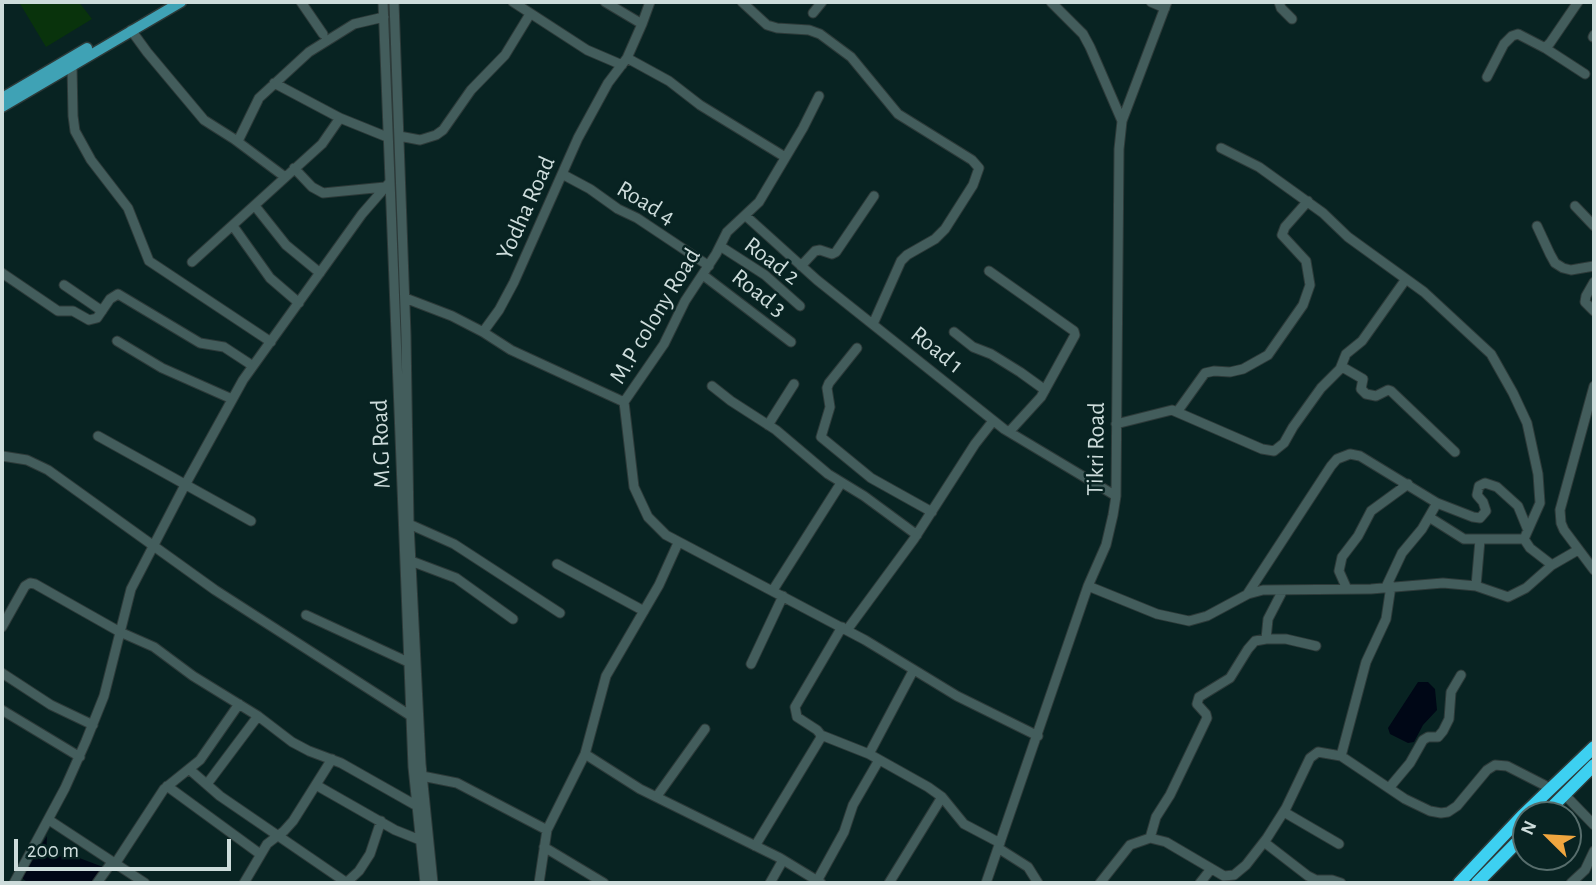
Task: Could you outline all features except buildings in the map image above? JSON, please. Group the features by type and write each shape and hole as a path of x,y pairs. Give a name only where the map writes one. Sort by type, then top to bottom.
{"highway":[{"path":"1458,883 1550,788 1594,747"},
{"path":"1558,801 1594,765"},
{"path":"1477,883 1512,847"}],"main road":[{"path":"2,98 166,2"},
{"path":"2,107 181,2"}],"street":[{"path":"301,2 323,34"},
{"name":"M.G Road","path":"383,2 387,185 419,773 417,806 425,883"},
{"name":"M.G Road","path":"394,2 411,561 408,662 411,716 433,883"},
{"path":"513,2 587,50 669,80 700,105 785,157"},
{"path":"605,2 642,24"},
{"name":"Yodha Road","path":"483,332 506,298 562,174 597,104 624,62 650,2"},
{"path":"813,13 822,2"},
{"path":"1051,2 1083,34 1122,121"},
{"path":"1151,2 1166,5"},
{"path":"1279,2 1292,19"},
{"path":"1545,48 1578,2"},
{"path":"746,3 767,25 809,30 820,34 851,57 898,114 972,160 979,168 973,185 945,229 935,239 907,254 901,261 873,324"},
{"name":"Tikri Road","path":"986,883 1088,586 1106,545 1116,496 1117,183 1122,121 1166,5"},
{"path":"400,136 420,140 443,130 471,90 505,55 530,14"},
{"path":"238,141 255,103 309,52 360,21 384,18"},
{"path":"131,30 204,120 238,141 285,177"},
{"path":"1487,77 1504,44 1514,34 1545,48 1586,74"},
{"path":"72,66 75,131 92,160 128,208 149,261 271,342"},
{"path":"274,83 340,118 387,136"},
{"name":"M.P colony Road","path":"483,332 511,349 624,402 664,344 685,301 733,225 759,202 819,96"},
{"path":"192,262 328,138 340,118"},
{"path":"1221,148 1258,167 1308,201 1348,237 1424,292 1491,354 1518,402 1529,429 1541,493 1538,512 1524,538 1530,548 1552,565"},
{"path":"294,168 312,187 323,193 387,185"},
{"name":"Road 4","path":"562,174 637,218 709,266"},
{"path":"19,881 93,725 104,696 131,589 185,485 253,366 362,214 387,185"},
{"path":"800,266 815,251 832,254 836,252 874,196"},
{"path":"1177,412 1205,373 1230,372 1265,358 1303,305 1310,289 1308,265 1282,235 1285,227 1308,201"},
{"path":"255,206 286,245 320,273"},
{"path":"1574,206 1594,226"},
{"name":"Road 1","path":"746,216 800,266 993,421 1116,496"},
{"path":"233,226 270,278 299,303"},
{"path":"1537,226 1555,263 1571,270 1594,266"},
{"name":"Road 2","path":"720,246 765,275 800,306"},
{"path":"989,271 1074,331 1075,335 1045,390 1009,432"},
{"path":"2,273 58,311 73,312 93,320 115,294 118,294 200,343 225,346 253,366"},
{"name":"Road 3","path":"703,275 791,342"},
{"path":"1116,424 1165,411 1177,412 1262,449 1275,451 1280,448 1321,388 1340,369 1346,354 1362,341 1406,279"},
{"path":"1594,282 1585,302 1594,312"},
{"path":"64,285 102,312"},
{"path":"405,298 452,316 483,332"},
{"path":"954,332 973,347 1000,360 1045,390"},
{"path":"117,341 162,368 232,399"},
{"path":"857,348 829,383 827,388 830,407 821,437 871,478 932,512"},
{"path":"1340,369 1348,370 1363,379 1361,389 1366,394 1376,396 1391,391 1455,452"},
{"path":"768,425 794,384"},
{"path":"712,386 768,425 841,483 864,496 917,535"},
{"path":"1594,386 1560,510 1561,523 1594,570"},
{"path":"624,402 634,487 639,503 656,527 678,543 724,564 845,629 957,696 1038,736"},
{"path":"993,421 975,444 917,535 845,629 795,707 797,718 821,734 869,754 942,797 964,824 1028,867 1038,883"},
{"path":"98,436 251,521"},
{"path":"1248,594 1337,459 1354,454 1437,503 1480,518 1485,507 1477,492 1482,483 1490,484 1508,495 1518,506 1527,528"},
{"path":"2,456 36,463 256,617 411,716"},
{"path":"773,590 841,483"},
{"path":"1347,589 1339,571 1342,556 1358,536 1371,511 1408,484"},
{"path":"1341,756 1366,662 1388,612 1388,586 1402,553 1430,517 1437,503"},
{"path":"1430,517 1459,537 1469,540 1524,538"},
{"path":"409,524 454,544 560,613"},
{"path":"1476,586 1480,540"},
{"path":"539,883 547,830 585,754 606,676 644,611 678,543"},
{"path":"1088,586 1157,614 1189,621 1207,616 1248,594 1263,590 1347,589 1443,583 1476,586 1508,597 1526,588 1552,565 1578,550"},
{"path":"411,561 456,578 513,619"},
{"path":"557,564 644,611"},
{"path":"2,626 25,586 30,583 41,587 120,632 154,647 193,676 258,716 292,742 332,759 417,806"},
{"path":"1266,639 1268,619 1283,590"},
{"path":"751,664 783,596"},
{"path":"306,615 408,662"},
{"path":"1150,838 1156,817 1170,795 1206,718 1198,704 1199,697 1230,678 1251,645 1266,639 1297,641 1316,646"},
{"path":"869,754 913,671"},
{"path":"2,673 51,705 93,725"},
{"path":"1389,788 1410,763 1423,740 1438,737 1444,731 1449,719 1451,692 1461,675"},
{"path":"97,883 167,786 200,760 239,704"},
{"path":"2,710 80,757"},
{"path":"207,784 258,716"},
{"path":"657,796 705,729"},
{"path":"755,846 821,734"},
{"path":"1100,883 1130,845 1150,838 1166,842 1224,876 1234,875 1246,865 1264,842 1315,753 1334,753 1341,756 1413,804 1441,813 1457,806 1487,770 1495,765 1507,766 1550,788"},
{"path":"585,754 640,789 783,860 819,882 844,832 853,805 879,760"},
{"path":"244,883 267,844 289,827 332,759"},
{"path":"189,769 220,796 346,883 359,871 370,854 381,821"},
{"path":"419,773 457,783 547,830"},
{"path":"316,785 420,840"},
{"path":"167,786 260,854"},
{"path":"1565,794 1594,825"},
{"path":"889,883 942,797"},
{"path":"1284,811 1339,844"},
{"path":"49,820 145,883"},
{"path":"1264,842 1308,876 1341,883"},
{"path":"544,848 604,883"},
{"path":"1571,883 1585,870 1594,851"},
{"path":"770,883 783,860"},
{"path":"1200,883 1210,869"},
{"path":"1585,870 1594,877"}],"green space":[{"path":"19,2 79,2 92,19 46,47"}],"water":[{"path":"1418,682 1428,682 1435,689 1437,710 1423,725 1414,742 1408,743 1390,734 1388,728"},
{"path":"47,836 46,857 74,856 103,867 92,883 29,883 23,879 22,876"}]}
